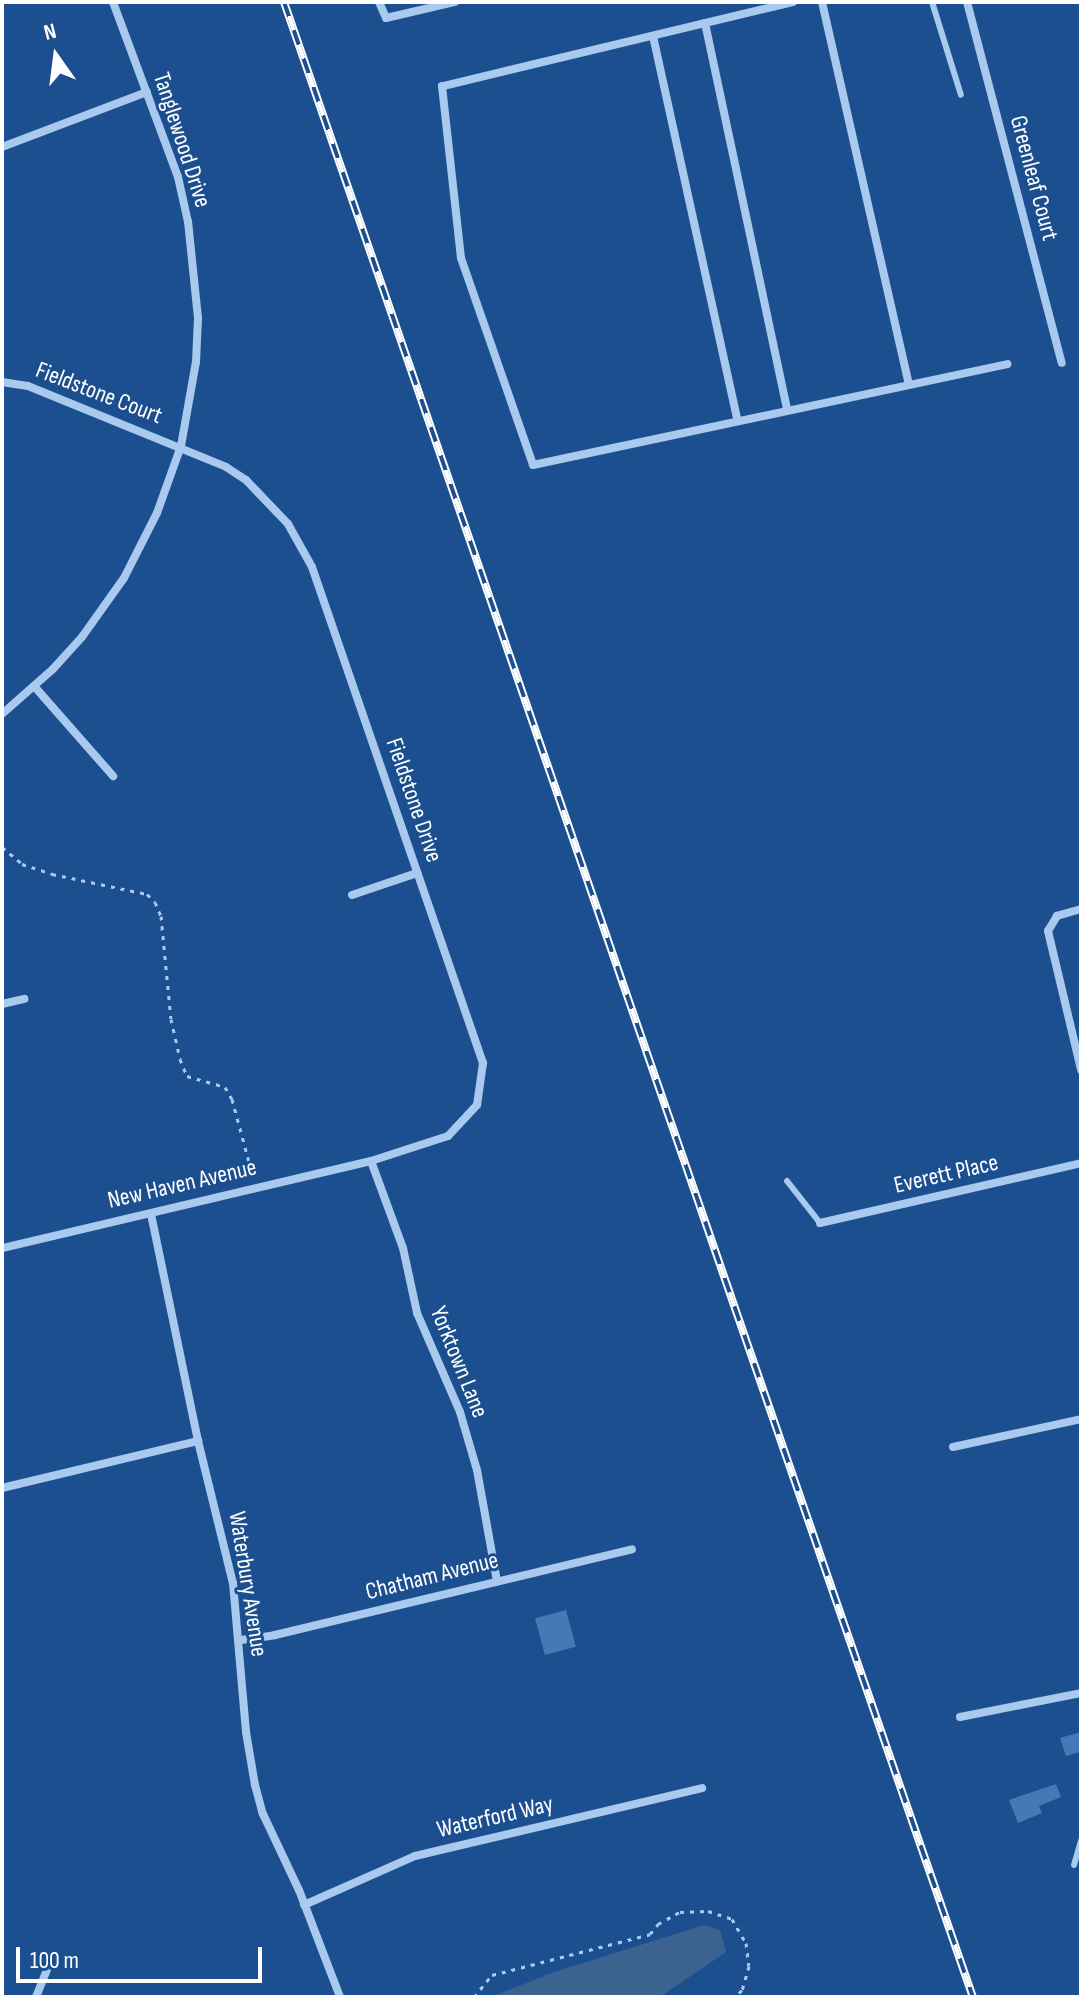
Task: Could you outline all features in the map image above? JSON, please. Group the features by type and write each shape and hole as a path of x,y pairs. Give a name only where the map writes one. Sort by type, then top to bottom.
{"street":[{"name":"Tanglewood Drive","path":"2,714 82,637 124,578 157,513 181,446 196,362 194,262 178,177 113,2"},
{"path":"379,2 386,18 455,2"},
{"path":"793,2 442,86 461,258 533,465 1007,364"},
{"path":"822,2 909,384"},
{"name":"Greenleaf Court","path":"967,2 1062,363"},
{"path":"705,23 787,410"},
{"path":"653,36 738,421"},
{"path":"2,147 147,92"},
{"name":"Fieldstone Court","path":"2,382 28,386 181,446"},
{"name":"Fieldstone Drive","path":"181,446 246,480 276,508 302,546 483,1063 477,1105 448,1136 371,1161"},
{"path":"34,686 113,776"},
{"path":"352,895 417,873"},
{"path":"1081,909 1057,916 1048,931 1081,1070"},
{"path":"2,1004 24,999"},
{"name":"New Haven Avenue","path":"2,1248 371,1161"},
{"name":"Yorktown Lane","path":"371,1161 403,1248 417,1313 460,1412 477,1470 497,1581"},
{"name":"Everett Place","path":"820,1223 1081,1163"},
{"name":"Waterbury Avenue","path":"151,1214 198,1441 233,1583 241,1640 243,1702 255,1785 263,1814 304,1905 340,1997"},
{"path":"953,1447 1081,1419"},
{"path":"2,1488 198,1441"},
{"name":"Chatham Avenue","path":"241,1640 275,1635 632,1549"},
{"path":"960,1717 1081,1693"},
{"name":"Waterford Way","path":"304,1905 415,1856 702,1788"},
{"path":"36,1997 48,1967"}],"lane":[{"path":"932,2 961,95"},
{"path":"787,1181 820,1223"},
{"path":"1074,1865 1081,1840"}],"path":[{"path":"2,847 22,864 52,874 147,894 155,902 161,916 171,1019 180,1059 187,1076 225,1087 236,1114 256,1188"},
{"path":"474,1997 492,1975 650,1934 658,1924 680,1912 708,1911 732,1919 746,1943 749,1966 742,1990 735,1997"}],"water":[{"path":"704,1925 720,1930 726,1952 660,1997 491,1997 554,1972"}],"building":[{"path":"566,1610 576,1647 545,1655 535,1618"},
{"path":"1081,1732 1081,1752 1066,1756 1060,1738"},
{"path":"1056,1784 1061,1797 1039,1806 1042,1813 1018,1823 1009,1800"}],"railway":[{"path":"284,2 973,1997"}]}
